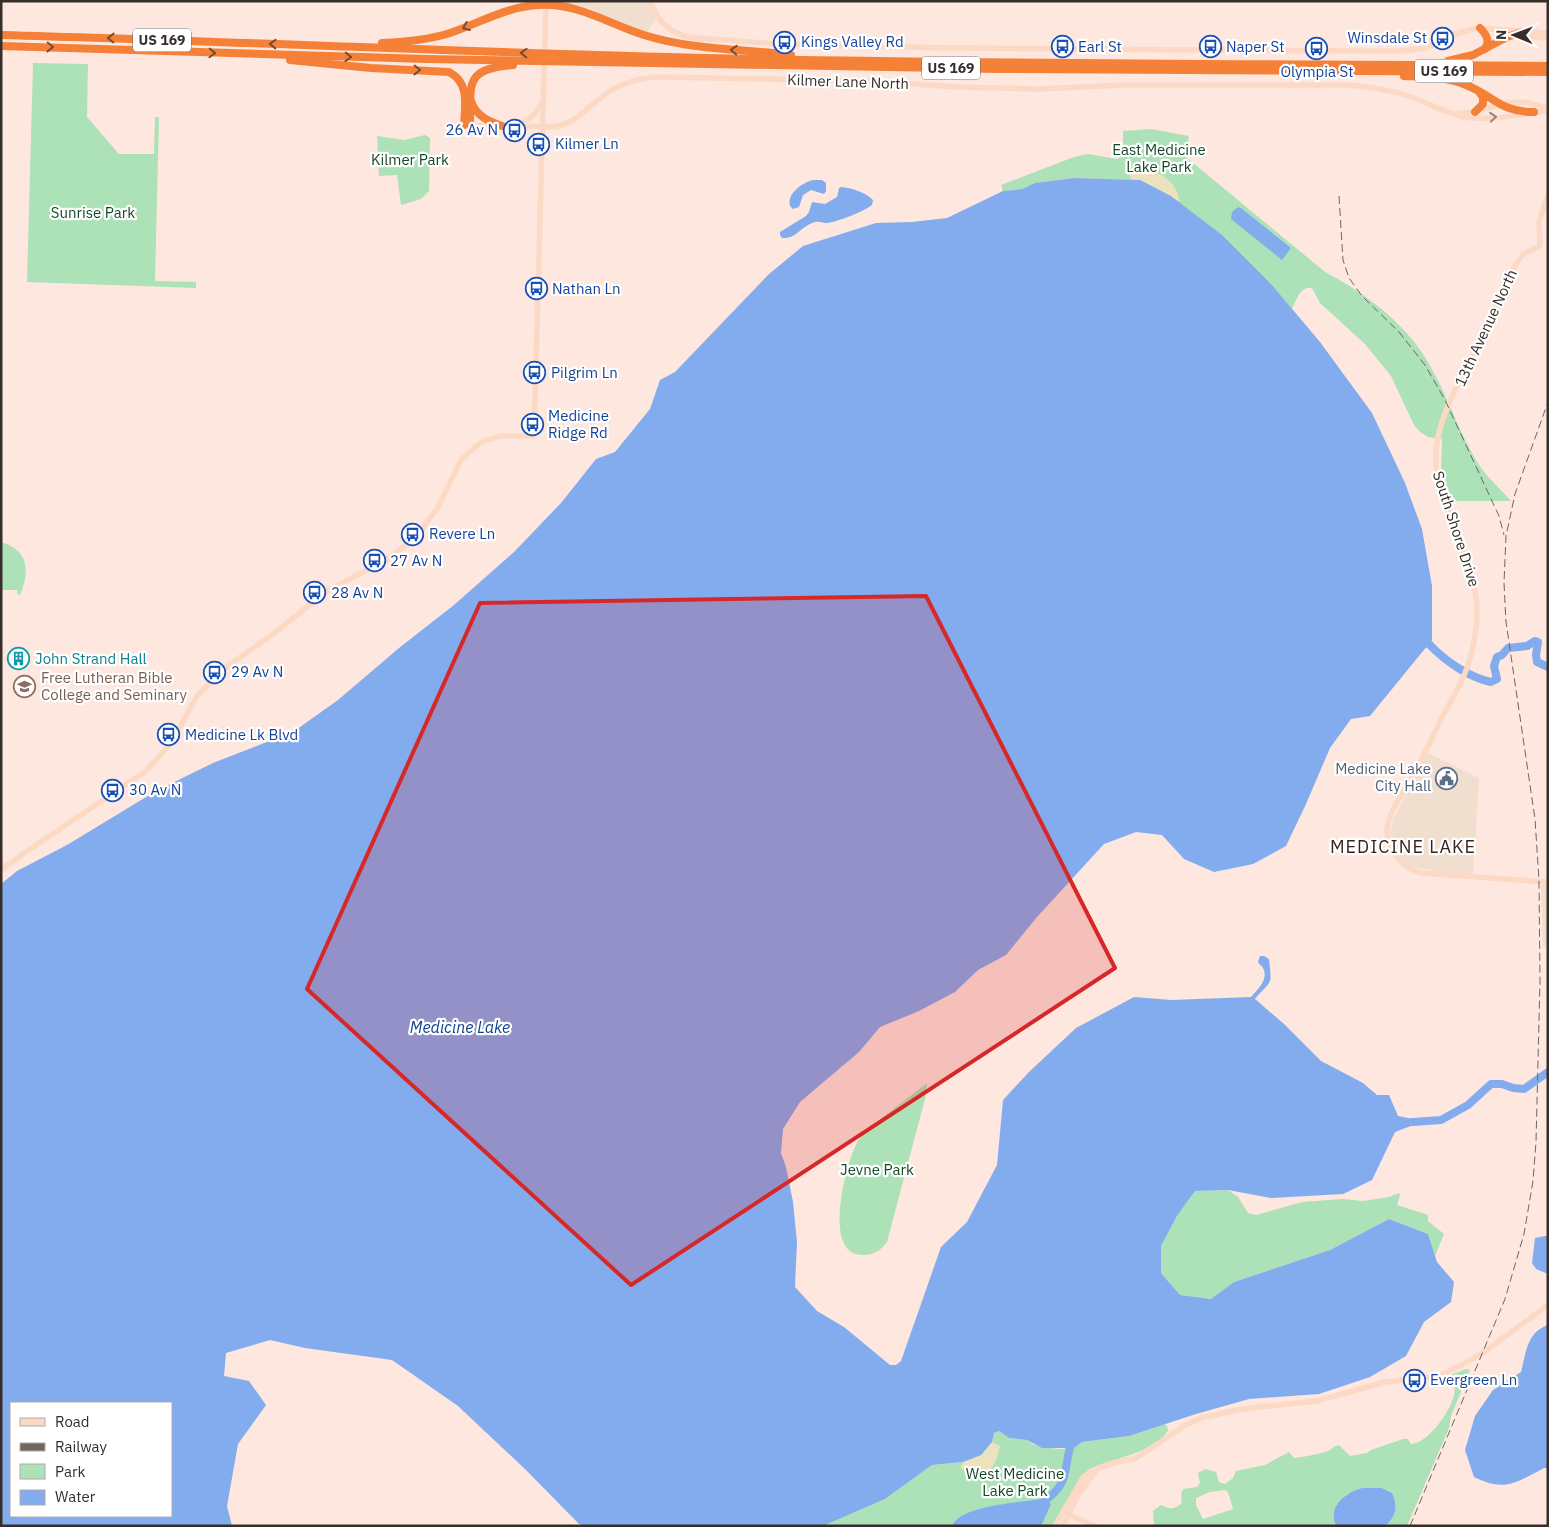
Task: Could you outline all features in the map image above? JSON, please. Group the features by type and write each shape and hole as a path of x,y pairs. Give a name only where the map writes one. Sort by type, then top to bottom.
{"highway":[{"path":"322,45 428,39 452,32 507,10 546,3 584,11 644,35 685,45 835,60"},
{"path":"1480,28 1488,39 1485,49"},
{"path":"1382,65 1457,60 1473,55 1511,35 1522,32"},
{"name":"US 169","path":"1,36 567,54 835,60 1066,64 1548,66"},
{"name":"US 169","path":"1,46 564,62 1063,70 1548,72"},
{"path":"264,54 282,59 371,68 449,72 462,82 467,125"},
{"path":"467,125 471,85 480,72 494,66 564,62"},
{"path":"1339,71 1448,80 1462,83 1477,90 1502,106 1516,111 1534,112"},
{"path":"1475,112 1482,107 1484,100 1477,90"},
{"path":"471,97 472,104 481,116 506,126"}],"street":[{"path":"651,1 655,12 665,24 671,30 686,36 812,46 1056,50 1413,51 1426,48 1463,31 1480,28 1548,33"},
{"path":"1,870 140,775 162,755 172,742 197,696 221,670 273,634 327,591 386,560 414,539 438,508 462,460 475,446 500,436 534,436 546,3"},
{"path":"1480,28 1511,35 1548,38"},
{"name":"Kilmer Lane North","path":"467,125 557,126 572,122 607,93 629,82 658,77 869,81 958,88 1039,89 1132,85 1347,85 1375,88 1410,96 1466,117 1482,118 1548,110"},
{"path":"506,126 523,122 532,117 538,111 543,98"},
{"name":"Kilmer Lane North","path":"1452,113 1475,112 1522,102 1548,110"},
{"name":"13th Avenue North","path":"1437,442 1448,408 1516,264 1523,254 1540,246 1540,213 1548,194"},
{"name":"South Shore Drive","path":"1437,442 1435,461 1439,486 1471,573 1478,601 1476,636 1468,665 1462,678 1391,815 1387,834 1389,846 1400,861 1421,873 1548,882"},
{"path":"1063,1526 1084,1476 1098,1468 1136,1458 1184,1426 1211,1415 1242,1409 1318,1401 1385,1382 1438,1376 1451,1371 1484,1352 1548,1305"},
{"path":"1056,1526 1067,1513"},
{"path":"1067,1513 1094,1526"}],"highlighted area":[{"path":"926,596 1115,968 631,1285 307,989 480,603"}],"shaded area":[{"path":"553,1 648,1 656,20 647,32 620,23 589,8"},
{"path":"1428,753 1479,778 1473,875 1450,874 1414,867 1403,861 1395,853 1391,844 1390,833 1394,818"},
{"path":"1541,883 1548,884 1548,947 1543,947"}],"green space":[{"name":"Sunrise Park","path":"33,63 88,64 87,117 119,154 154,154 155,117 159,117 155,281 196,282 196,288 27,282"},
{"name":"East Medicine Lake Park","path":"1151,129 1189,136 1186,157 1325,272 1372,301 1400,326 1424,355 1479,466 1511,501 1448,501 1441,473 1442,439 1428,437 1420,432 1414,425 1391,376 1365,344 1320,303 1312,288 1302,291 1292,309 1272,285 1140,180 1074,178 1035,183 1022,189 1003,191 1001,185 1074,157 1088,154 1117,159 1123,153 1123,131"},
{"name":"Kilmer Park","path":"425,135 430,138 429,191 421,199 401,205 397,175 379,176 377,136 404,140"},
{"path":"1,542 17,550 25,563 25,578 20,595 17,594 17,590 1,590"},
{"name":"Jevne Park","path":"927,1083 925,1099 887,1242 880,1250 871,1254 864,1255 851,1252 843,1242 840,1227 840,1210 846,1173 856,1144 869,1128"},
{"path":"1228,1190 1238,1197 1248,1213 1256,1215 1302,1202 1343,1199 1363,1201 1389,1197 1399,1193 1397,1205 1428,1215 1428,1221 1444,1234 1435,1256 1428,1234 1389,1219 1330,1250 1234,1282 1211,1299 1180,1295 1161,1273 1161,1246 1177,1216 1195,1191"},
{"path":"1466,1369 1470,1370 1451,1416 1449,1428 1407,1526 1385,1526 1392,1519 1394,1507 1392,1493 1382,1488 1347,1494 1336,1505 1337,1526 1154,1526 1153,1511 1161,1505 1172,1508 1182,1503 1182,1491 1186,1488 1197,1487 1200,1483 1198,1473 1205,1469 1216,1472 1219,1482 1225,1484 1233,1478 1236,1471 1265,1465 1289,1452 1294,1458 1297,1458 1325,1452 1339,1445 1350,1456 1367,1453 1403,1439 1408,1439 1411,1444 1418,1442 1434,1430 1448,1411 1455,1392 1454,1385 1442,1384 1441,1381 1445,1377","holes":["1226,1490 1233,1509 1203,1519 1196,1505 1196,1498 1210,1492"]},
{"name":"West Medicine Lake Park","path":"1164,1424 1167,1426 1168,1431 1152,1445 1131,1455 1088,1470 1055,1526 823,1526 885,1499 932,1465 963,1462 992,1442 994,1433 999,1431 1009,1438 1027,1440 1034,1445 1058,1449 1074,1448 1082,1442 1129,1436"}],"sand":[{"path":"1143,169 1156,172 1168,180 1176,190 1179,202 1140,180 1131,180 1129,171"},
{"path":"992,1442 1000,1446 995,1461 988,1471 983,1474 977,1474 961,1468 963,1462 981,1455"}],"water":[{"name":"Medicine Lake","path":"1074,178 1140,180 1171,196 1222,235 1272,285 1320,342 1372,413 1405,483 1422,529 1432,586 1432,640 1370,716 1351,719 1330,748 1286,846 1253,864 1214,872 1184,859 1162,835 1136,832 1104,844 1037,917 1006,955 978,970 955,992 919,1011 880,1027 859,1052 800,1102 783,1129 781,1153 786,1167 793,1202 797,1242 795,1287 817,1311 844,1327 890,1365 896,1365 901,1361 941,1247 967,1222 997,1165 1003,1100 1029,1072 1076,1028 1134,997 1171,1000 1251,997 1264,980 1263,967 1258,962 1260,956 1264,956 1269,959 1270,982 1255,999 1284,1024 1321,1061 1363,1083 1377,1095 1389,1095 1398,1116 1424,1121 1395,1132 1372,1180 1343,1194 1271,1198 1228,1190 1195,1191 1177,1216 1161,1246 1161,1273 1180,1295 1211,1299 1234,1282 1330,1250 1389,1219 1428,1234 1437,1262 1454,1282 1451,1302 1424,1322 1406,1356 1370,1377 1319,1394 1249,1399 1129,1436 1082,1442 1074,1448 1042,1448 1027,1440 1009,1438 999,1431 994,1433 992,1442 981,1455 963,1462 932,1465 885,1499 823,1526 585,1526 579,1524 526,1470 458,1406 392,1360 305,1348 270,1340 226,1353 224,1376 249,1381 266,1405 238,1444 227,1506 232,1526 1,1526 1,884 17,871 67,845 156,791 213,763 293,732 338,700 399,648 454,605 514,552 561,503 596,459 615,452 650,409 660,380 675,372 769,274 803,246 876,223 912,222 947,218 1003,191 1022,189 1035,183"},
{"path":"813,180 822,180 826,183 824,194 811,190 803,195 799,207 793,209 790,206 790,202 793,193 800,186"},
{"path":"841,187 854,189 866,195 873,200 872,205 857,213 828,223 814,222 791,237 782,238 780,232 806,216 812,202 825,204 837,197"},
{"path":"1238,207 1291,248 1282,260 1231,219 1232,212"},
{"path":"1548,1236 1548,1274 1536,1269 1532,1263 1535,1238"},
{"path":"1548,1325 1548,1468 1544,1468 1510,1484 1502,1485 1485,1482 1474,1477 1465,1450 1475,1416 1493,1390 1521,1372 1528,1344 1541,1328"},
{"path":"1363,1488 1382,1488 1392,1493 1395,1511 1392,1519 1385,1526 1336,1525 1334,1512 1336,1506 1345,1496"},
{"path":"1045,1498 1051,1504 1041,1526 952,1526 967,1513 980,1509"}],"waterway":[{"path":"1419,643 1429,644 1457,668 1482,680 1491,682 1497,679 1494,666 1497,657 1502,655 1508,648 1527,646 1535,641 1538,642 1537,662 1548,667"},
{"path":"1413,1122 1441,1120 1468,1105 1491,1084 1502,1084 1524,1089 1548,1072"},
{"path":"1040,1504 1051,1496 1062,1482 1073,1438"}],"railway":[{"path":"1339,196 1343,260 1349,278 1362,296 1399,332 1425,365 1445,400 1499,516 1504,535"},
{"path":"1410,1526 1505,1299 1524,1234 1533,1181 1536,1142 1540,981 1539,880 1535,819 1506,622 1504,583 1506,536 1515,494 1548,402"}],"place":[{"name":"Winsdale St","path":"1443,38"},
{"name":"Kings Valley Rd","path":"785,42"},
{"name":"Earl St","path":"1062,47"},
{"name":"Naper St","path":"1210,47"},
{"name":"Olympia St","path":"1317,49"},
{"name":"26 Av N","path":"514,130"},
{"name":"Kilmer Ln","path":"539,144"},
{"name":"Nathan Ln","path":"536,289"},
{"name":"Pilgrim Ln","path":"535,373"},
{"name":"Medicine Ridge Rd","path":"532,425"},
{"name":"Revere Ln","path":"413,534"},
{"name":"27 Av N","path":"374,561"},
{"name":"28 Av N","path":"315,593"},
{"name":"John Strand Hall","path":"19,659"},
{"name":"29 Av N","path":"215,672"},
{"name":"Free Lutheran Bible College and Seminary","path":"25,687"},
{"name":"Medicine Lk Blvd","path":"169,735"},
{"name":"Medicine Lake City Hall","path":"1447,778"},
{"name":"30 Av N","path":"113,790"},
{"name":"Evergreen Ln","path":"1414,1380"}],"district":[{"name":"MEDICINE LAKE","path":"1403,847"}]}
